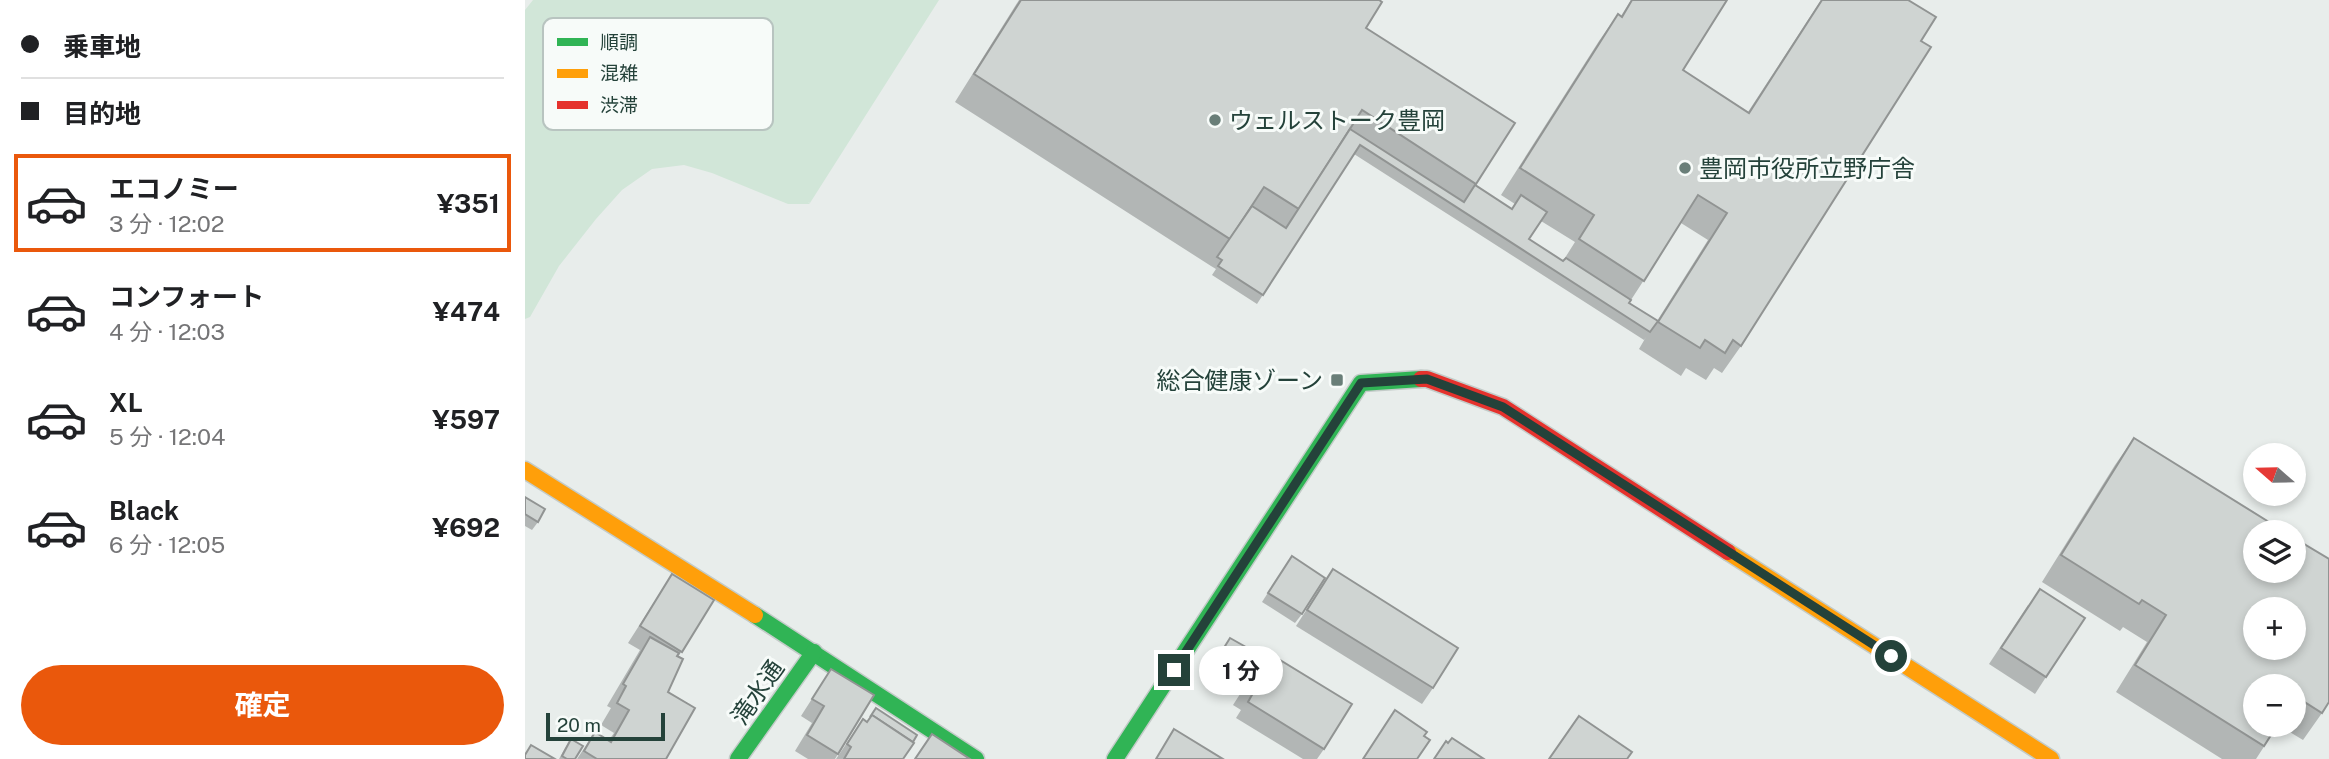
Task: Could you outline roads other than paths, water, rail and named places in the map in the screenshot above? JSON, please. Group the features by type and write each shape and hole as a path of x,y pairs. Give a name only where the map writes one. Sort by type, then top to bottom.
{"street":[{"path":"1115,759 1361,383 1427,379 1503,407 2051,759"},
{"path":"525,470 814,652 976,759"},
{"name":"滝水通","path":"738,759 814,652"}],"place":[{"name":"ウェルストーク豊岡","path":"1215,120"},
{"name":"豊岡市役所立野庁舎","path":"1685,168"},
{"name":"総合健康ゾーン","path":"1337,380"}]}
